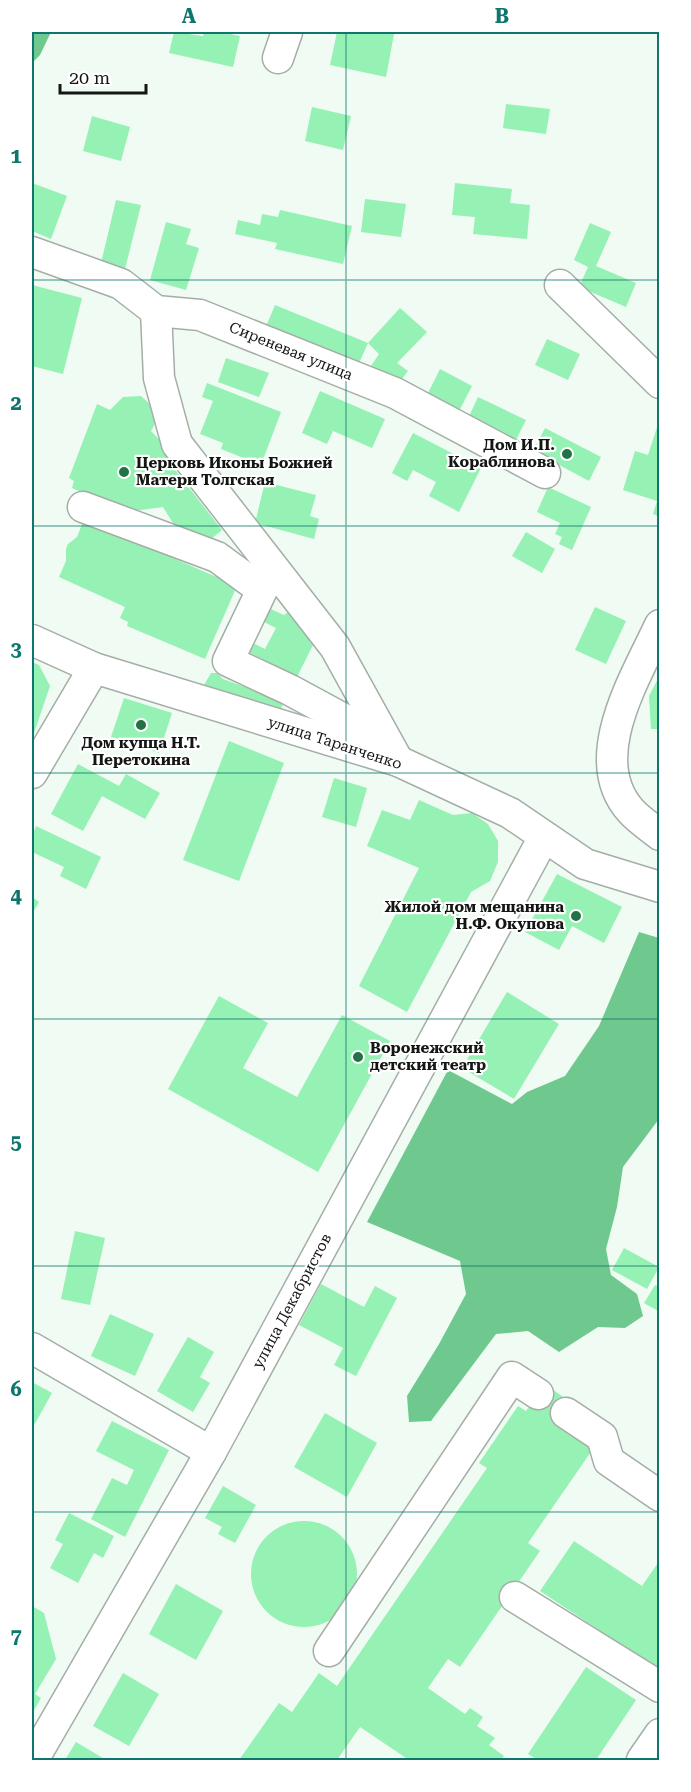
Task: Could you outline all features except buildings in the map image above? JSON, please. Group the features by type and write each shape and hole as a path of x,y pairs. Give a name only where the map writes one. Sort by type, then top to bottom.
{"street":[{"path":"32,252 121,284 156,311 159,378 177,444 335,647 392,751"},
{"path":"560,285 660,383"},
{"name":"Сиреневая улица","path":"156,311 200,315 395,393 544,473"},
{"path":"83,507 218,557 262,590 228,661 290,690 392,751"},
{"path":"660,625 619,715 611,749 614,782 630,811 660,835"},
{"name":"улица Таранченко","path":"32,640 94,668 392,751 510,813 585,864 660,887"},
{"path":"32,773 94,668"},
{"name":"улица Декабристов","path":"33,1761 211,1452 544,837"},
{"path":"32,1348 211,1452"},
{"path":"329,1651 512,1377 538,1394"},
{"path":"566,1413 602,1437 609,1461 660,1496"},
{"path":"515,1597 660,1687"},
{"path":"642,1761 660,1734"}],"green space":[{"path":"32,32 51,32 40,55 32,63"},
{"path":"639,932 659,938 659,1119 623,1167 617,1207 606,1249 611,1275 637,1294 643,1316 625,1328 598,1327 559,1352 528,1331 496,1334 431,1421 409,1422 407,1396 466,1294 460,1261 367,1222 448,1070 512,1104 527,1092 565,1076 599,1026"}],"place":[{"name":"Дом И.П. Кораблинова","path":"567,454"},
{"name":"Церковь Иконы Божией Матери Толгская","path":"124,472"},
{"name":"Дом купца Н.Т. Перетокина","path":"141,725"},
{"name":"Жилой дом мещанина Н.Ф. Окупова","path":"576,916"},
{"name":"Воронежский детский театр","path":"358,1057"}]}
